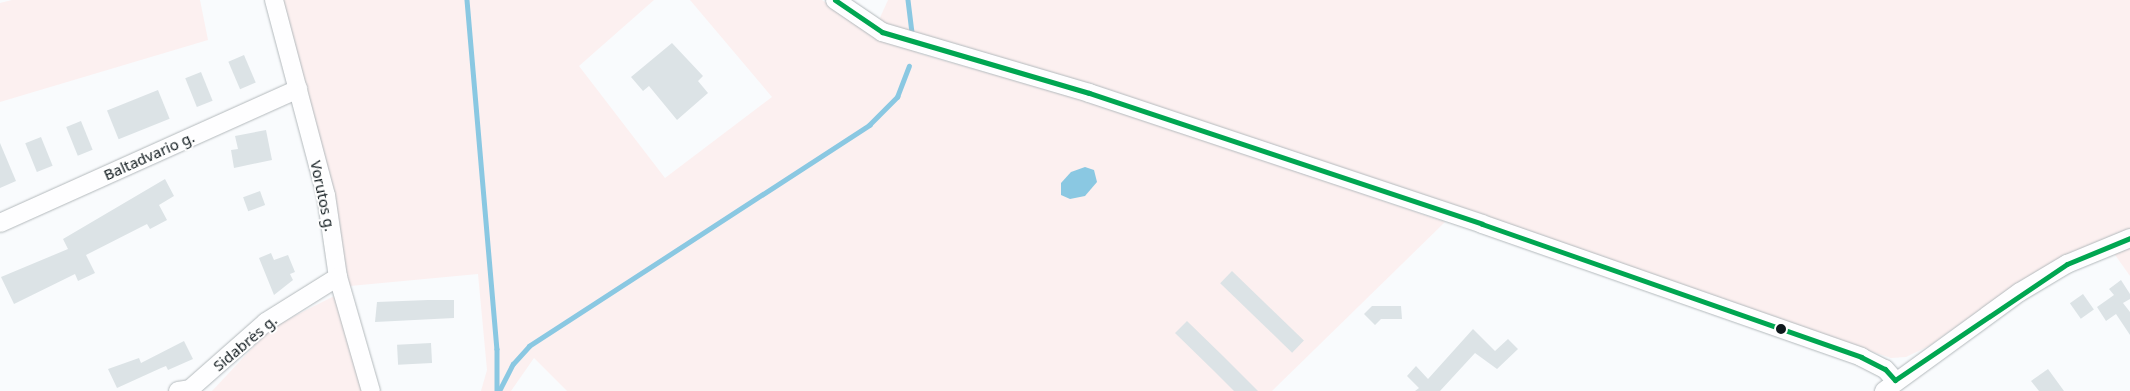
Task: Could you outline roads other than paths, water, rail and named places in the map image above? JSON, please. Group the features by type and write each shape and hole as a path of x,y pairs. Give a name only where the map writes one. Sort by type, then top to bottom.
{"street":[{"name":"Vorutos g.","path":"274,0 326,196 338,277 371,391"},
{"path":"835,0 882,32 1089,93 1491,228 1861,357 1885,369 1889,386 2036,282 2067,264 2130,238"},
{"name":"Baltadvario g.","path":"0,223 298,89"},
{"name":"Sidabrės g.","path":"178,391 190,389 266,322 338,277"}],"water":[{"path":"1085,167 1094,170 1097,182 1085,196 1070,199 1061,195 1061,183 1071,172"}],"waterway":[{"path":"467,0 497,349 497,391"},
{"path":"908,0 912,35"},
{"path":"499,391 513,364 529,346 869,125 897,97 909,66"}]}
